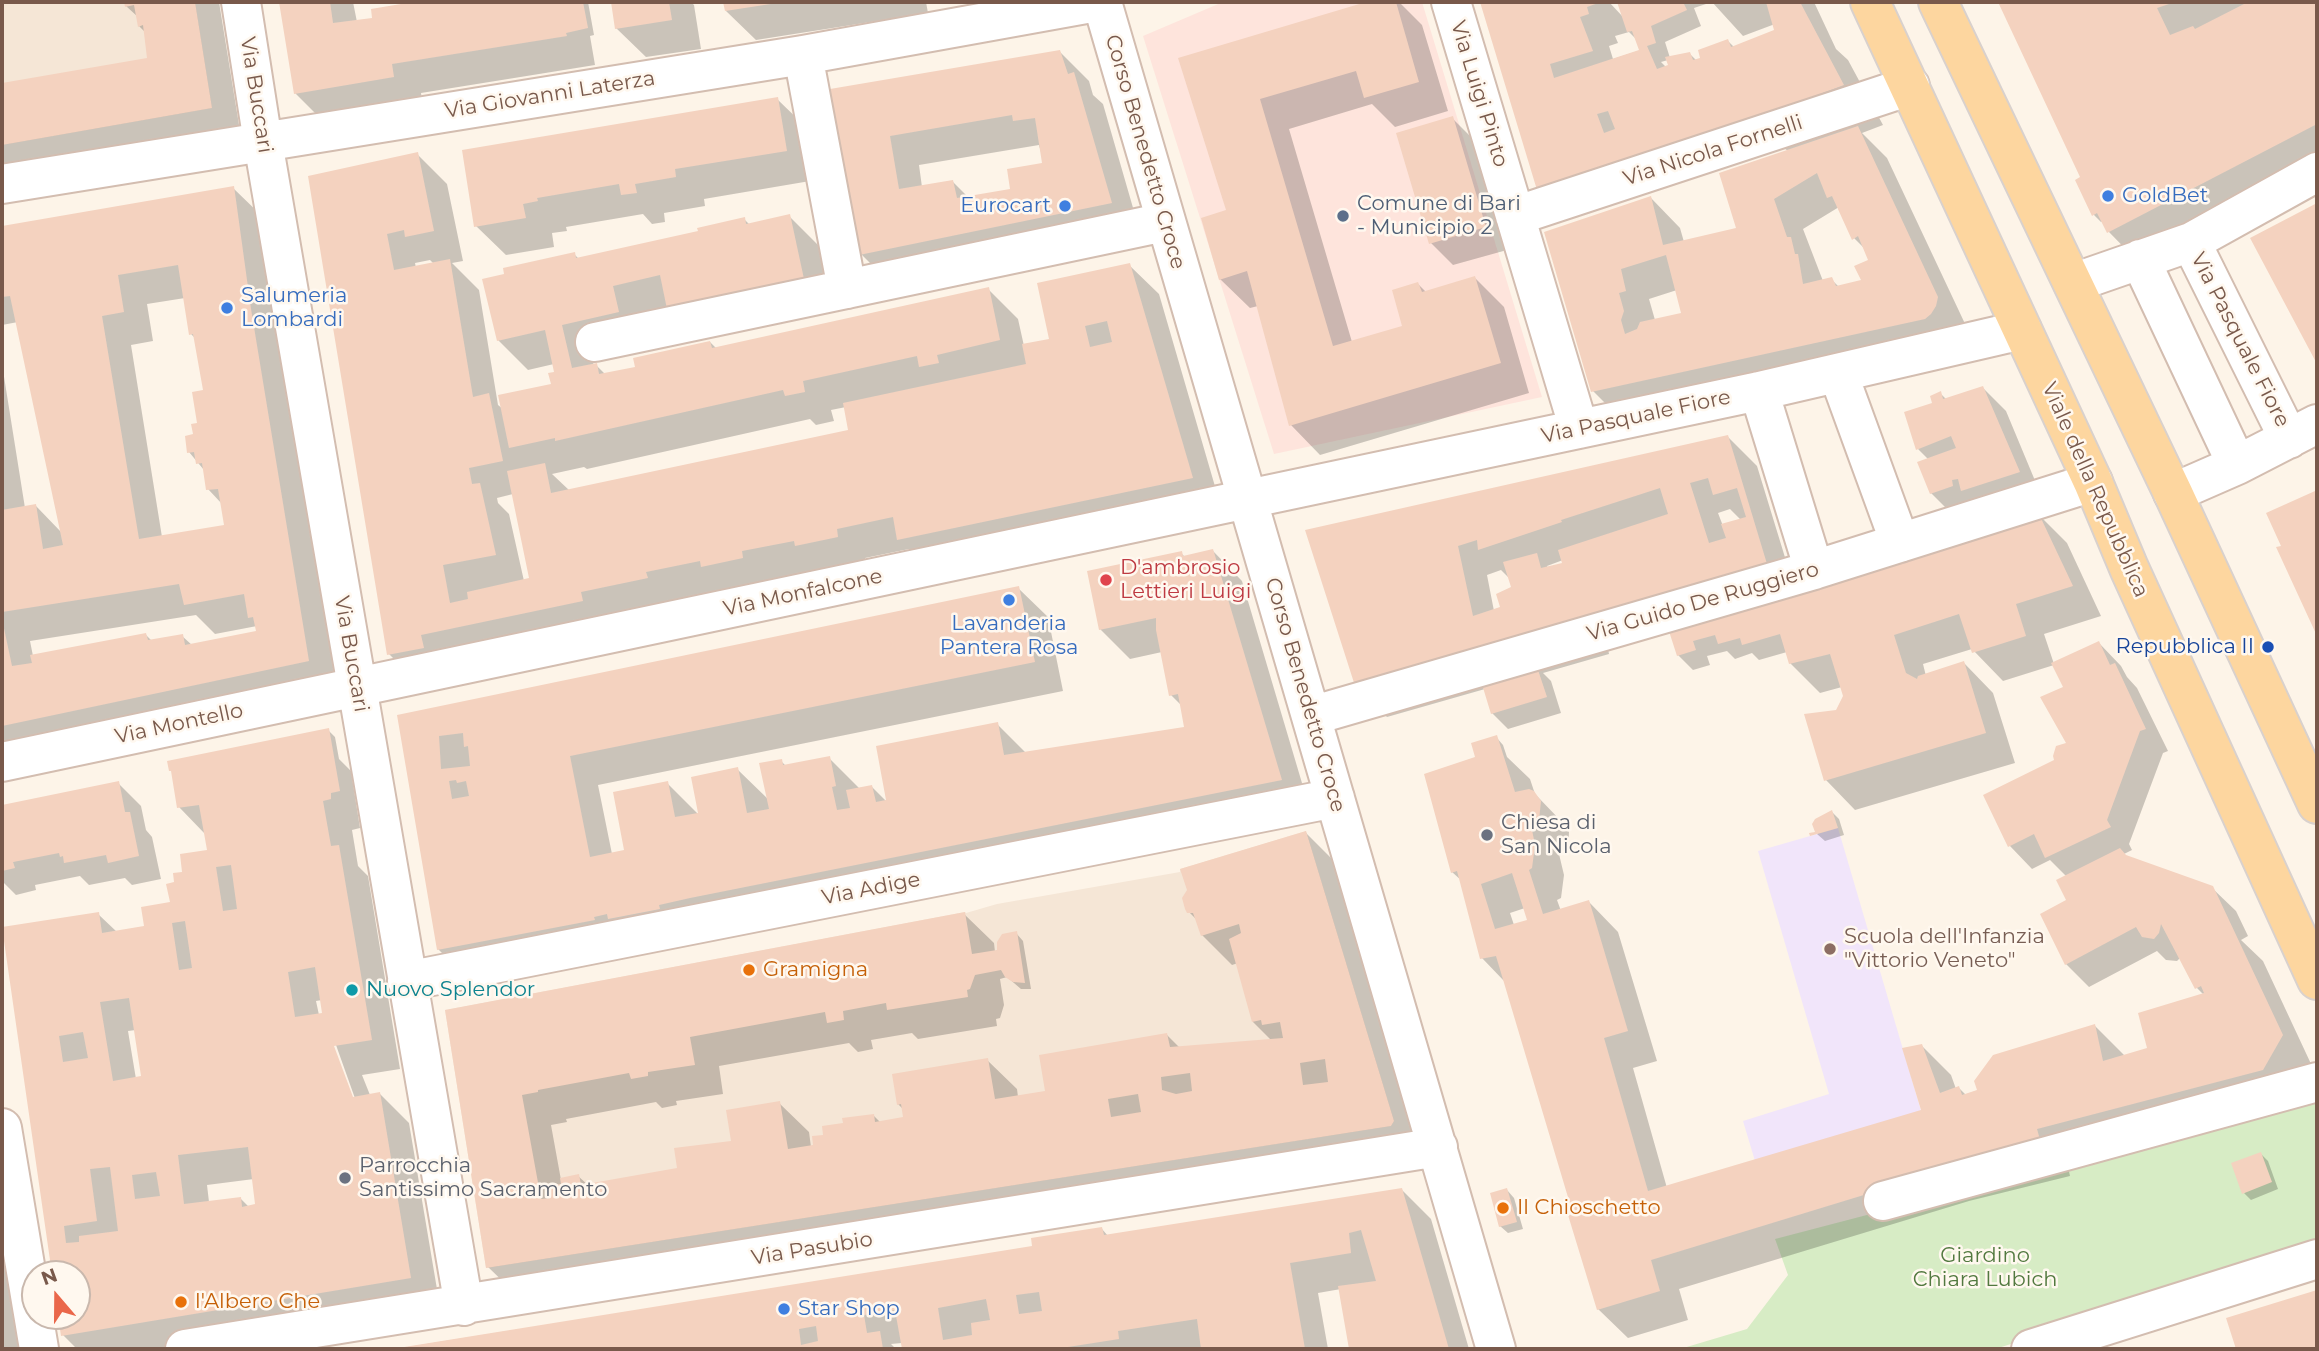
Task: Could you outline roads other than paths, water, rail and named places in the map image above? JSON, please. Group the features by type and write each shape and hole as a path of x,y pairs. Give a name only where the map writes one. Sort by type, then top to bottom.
{"main road":[{"name":"Viale della Repubblica","path":"1870,2 2093,482 2129,568 2317,980"},
{"path":"1938,2 2173,493 2317,804"}],"street":[{"name":"Via Buccari","path":"241,2 464,1306"},
{"name":"Via Giovanni Laterza","path":"2,184 803,55 1099,2"},
{"name":"Corso Benedetto Croce","path":"1099,2 1249,500 1496,1349"},
{"name":"Via Luigi Pinto","path":"1451,2 1579,429"},
{"path":"803,55 847,289"},
{"name":"Via Nicola Fornelli","path":"1516,216 1910,86"},
{"name":"Via Pasquale Fiore","path":"2073,284 2191,242 2317,172"},
{"path":"595,342 1165,222"},
{"name":"Via Pasquale Fiore","path":"2191,242 2303,431"},
{"path":"2140,259 2237,465"},
{"name":"Via Pasquale Fiore","path":"1249,500 1759,391 2022,330"},
{"path":"1838,373 1900,543"},
{"path":"1759,391 1814,570"},
{"path":"2173,493 2237,465 2303,431"},
{"name":"Via Guido De Ruggiero","path":"1311,716 1814,570 2093,482"},
{"name":"Via Monfalcone","path":"356,686 1249,500"},
{"name":"Via Montello","path":"2,762 356,686"},
{"name":"Via Adige","path":"407,981 1335,798"},
{"path":"1883,1201 2317,1082"},
{"path":"2,1128 39,1349"},
{"name":"Via Pasubio","path":"186,1349 1438,1147"},
{"path":"2031,1349 2317,1259"}],"place":[{"name":"GoldBet","path":"2108,196"},
{"name":"Eurocart","path":"1065,206"},
{"name":"Comune di Bari - Municipio 2","path":"1343,216"},
{"name":"Salumeria Lombardi","path":"227,308"},
{"name":"D'ambrosio Lettieri Luigi","path":"1106,580"},
{"name":"Lavanderia Pantera Rosa","path":"1009,600"},
{"name":"Repubblica II","path":"2268,647"},
{"name":"Chiesa di San Nicola","path":"1487,835"},
{"name":"Scuola dell'Infanzia \"Vittorio Veneto\"","path":"1830,949"},
{"name":"Gramigna","path":"749,970"},
{"name":"Nuovo Splendor","path":"352,990"},
{"name":"Parrocchia Santissimo Sacramento","path":"345,1178"},
{"name":"Il Chioschetto","path":"1503,1208"},
{"name":"l'Albero Che","path":"181,1302"},
{"name":"Star Shop","path":"784,1309"}],"park label":[{"name":"Giardino Chiara Lubich","path":"1985,1268"}]}
